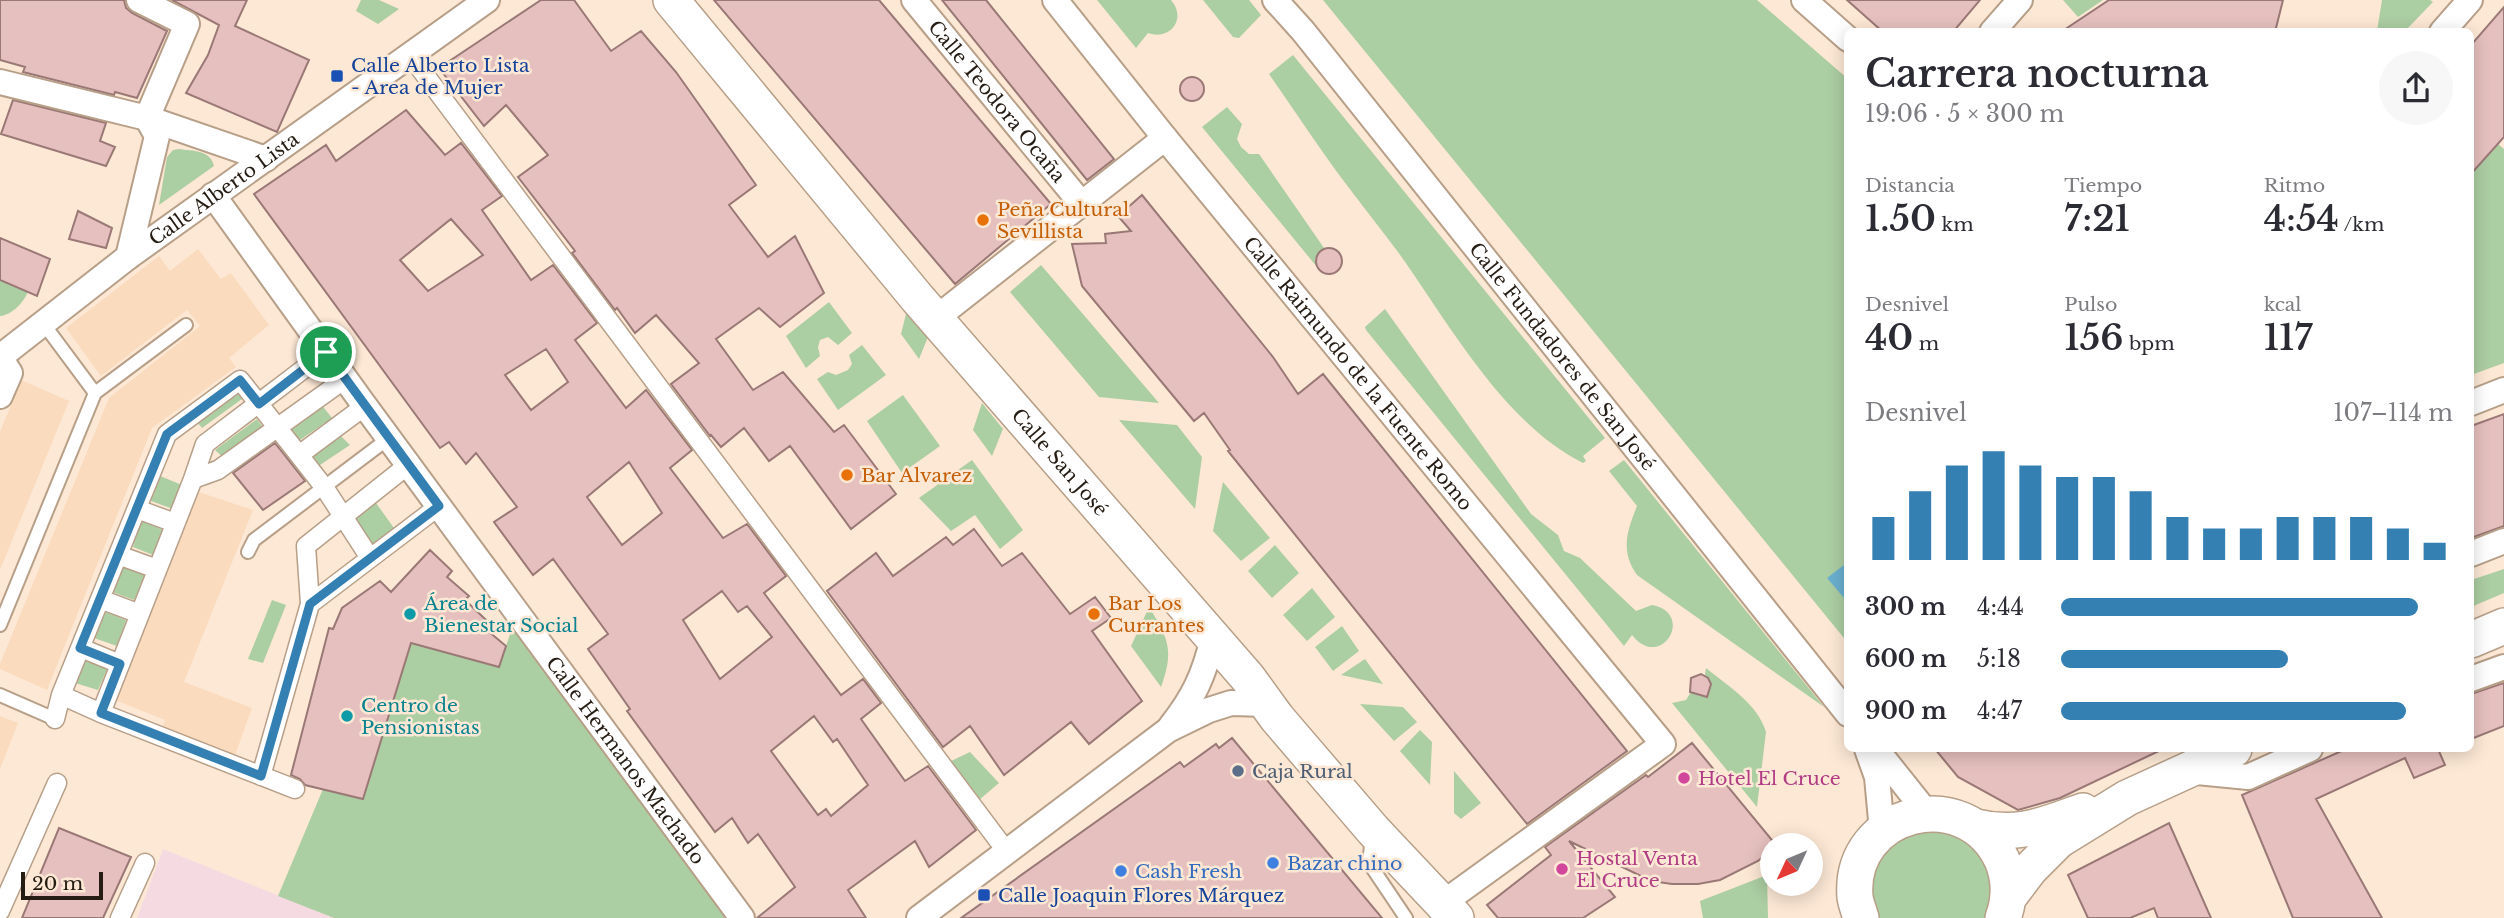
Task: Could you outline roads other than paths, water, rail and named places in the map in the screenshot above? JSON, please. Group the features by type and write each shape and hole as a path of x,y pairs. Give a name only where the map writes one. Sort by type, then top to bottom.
{"main road":[{"name":"Calle San José","path":"671,0 935,319 1248,678 1373,830 1450,910"},
{"path":"2474,639 2504,626"},
{"path":"2007,911 2030,869 2059,840 2127,798 2227,752"},
{"path":"1852,911 1857,873 1866,850 1882,831 1903,818 1927,813 1952,816 1976,827 2000,833 2026,829 2127,798"},
{"path":"1976,827 1998,851 2006,874 2007,911"}],"street":[{"path":"139,0 187,24 147,118"},
{"name":"Calle Alberto Lista","path":"0,396 10,373 0,357 128,257 487,0"},
{"name":"Calle Teodora Ocaña","path":"914,0 1081,203"},
{"name":"Calle Raimundo de la Fuente Romo","path":"1055,0 1165,138 1663,744 1450,910"},
{"name":"Calle Fundadores de San José","path":"1275,0 1844,709"},
{"path":"1804,0 1844,35"},
{"path":"1996,28 2020,0"},
{"path":"2446,28 2470,0"},
{"path":"410,55 1007,852"},
{"path":"0,82 147,118 266,159"},
{"path":"128,257 157,136 147,118"},
{"path":"935,319 1165,138"},
{"name":"Calle Hermanos Machado","path":"213,195 345,379 742,918"},
{"path":"101,713 205,444 326,352"},
{"path":"193,479 218,470 345,379"},
{"path":"55,719 61,695 167,434 240,380 324,487 370,558"},
{"path":"2474,401 2504,390"},
{"path":"299,455 365,406"},
{"path":"261,776 310,604 306,546 408,465"},
{"path":"310,604 439,506"},
{"path":"136,509 176,523"},
{"path":"2474,553 2504,541"},
{"path":"118,555 158,569"},
{"path":"100,599 140,614"},
{"path":"1168,730 1191,701 1202,678 1213,638"},
{"path":"80,648 120,664"},
{"path":"2474,678 2504,667"},
{"path":"61,695 295,789"},
{"path":"919,918 1168,730 1209,710 1231,703 1267,704"},
{"path":"1868,752 1877,777 1882,831"},
{"path":"1878,752 1927,813"},
{"path":"2186,771 2248,777 2303,752"},
{"path":"0,911 57,783"},
{"path":"120,918 145,863"}],"lane":[{"path":"43,323 95,393"},
{"path":"0,625 95,393 186,326"},
{"path":"248,552 254,540 389,438"},
{"path":"0,695 55,719"},
{"path":"1373,830 1369,863 1406,918"}],"water":[{"path":"1844,565 1844,598 1827,578"}],"place":[{"name":"Calle Alberto Lista - Area de Mujer","path":"337,76"},
{"name":"Peña Cultural Sevillista","path":"983,220"},
{"name":"Bar Alvarez","path":"847,475"},
{"name":"Área de Bienestar Social","path":"410,614"},
{"name":"Bar Los Currantes","path":"1094,614"},
{"name":"Centro de Pensionistas","path":"347,716"},
{"name":"Caja Rural","path":"1238,771"},
{"name":"Hotel El Cruce","path":"1684,778"},
{"name":"Bazar chino","path":"1273,863"},
{"name":"Hostal Venta El Cruce","path":"1562,869"},
{"name":"Cash Fresh","path":"1121,871"},
{"name":"Calle Joaquin Flores Márquez","path":"984,895"}]}
